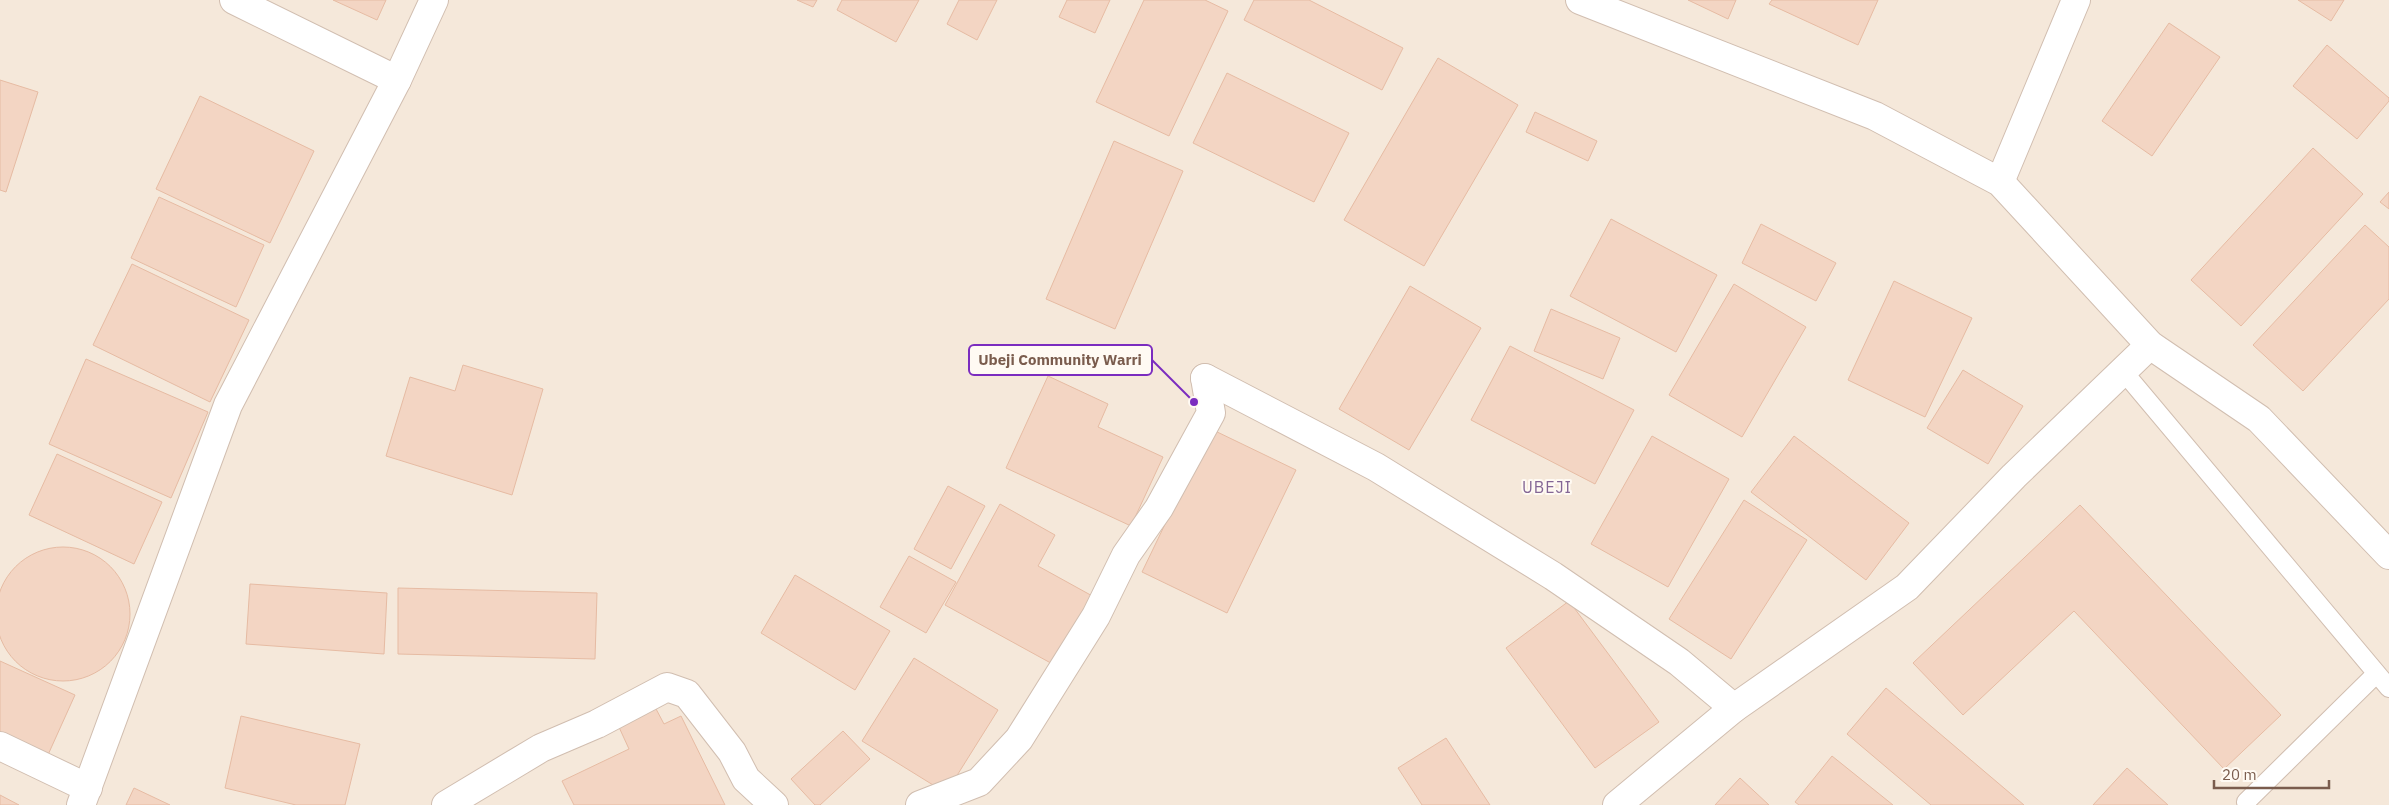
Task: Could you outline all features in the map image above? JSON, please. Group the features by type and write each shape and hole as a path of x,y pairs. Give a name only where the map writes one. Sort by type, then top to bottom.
{"street":[{"path":"234,0 397,80"},
{"path":"0,746 85,797 228,405 397,80 434,0"},
{"path":"1580,0 1875,116 2000,182 2150,345 2259,419 2389,555"},
{"path":"2000,182 2076,0"},
{"path":"1618,805 1734,708 1907,587 2014,476 2150,345"},
{"path":"920,805 979,782 1019,739 1096,616 1126,555 1159,508 1210,413 1205,378 1376,467 1553,576 1680,662 1734,708"},
{"path":"446,805 541,748 597,724 667,687 687,694 732,752 746,779 774,805"}],"lane":[{"path":"2124,371 2389,688"},
{"path":"2247,805 2246,802 2376,674"}],"shaded area":[{"path":"0,0 2389,0 2389,805 0,805"}],"building":[{"path":"333,0 386,0 377,20"},
{"path":"797,0 817,0 813,7"},
{"path":"842,0 919,0 896,42 837,10"},
{"path":"959,0 997,0 977,40 947,24"},
{"path":"1067,0 1110,0 1095,33 1059,17"},
{"path":"1144,0 1205,0 1228,11 1169,136 1096,102"},
{"path":"1254,0 1309,0 1403,48 1382,90 1244,20"},
{"path":"1688,0 1736,0 1728,19"},
{"path":"1772,0 1878,0 1858,45 1769,4"},
{"path":"2298,0 2344,0 2331,21"},
{"path":"2169,23 2220,57 2152,156 2102,121"},
{"path":"2327,45 2389,98 2389,101 2357,139 2293,86"},
{"path":"1438,58 1518,105 1424,266 1344,220"},
{"path":"1227,73 1349,133 1314,202 1193,143"},
{"path":"0,80 38,92 6,192 0,190"},
{"path":"200,96 314,151 270,243 156,189"},
{"path":"1535,112 1597,141 1588,161 1526,132"},
{"path":"1114,141 1183,171 1115,329 1046,299"},
{"path":"2313,148 2363,194 2241,326 2191,280"},
{"path":"2389,192 2389,209 2380,202"},
{"path":"159,197 264,245 236,307 131,258"},
{"path":"1611,219 1717,275 1676,352 1570,296"},
{"path":"1761,224 1836,263 1816,301 1742,263"},
{"path":"2365,225 2389,247 2389,299 2303,391 2253,345"},
{"path":"132,264 249,320 210,402 93,345"},
{"path":"1894,281 1972,318 1925,417 1848,380"},
{"path":"1734,284 1806,327 1742,437 1669,395"},
{"path":"1410,286 1481,328 1409,450 1339,409"},
{"path":"1551,309 1620,338 1603,379 1534,351"},
{"path":"1510,346 1634,410 1595,484 1471,420"},
{"path":"86,359 208,412 171,498 49,444"},
{"path":"463,365 543,389 512,495 386,456 410,377 455,391"},
{"path":"1963,370 2023,406 1988,464 1927,428"},
{"path":"1048,376 1108,404 1098,427 1163,457 1131,526 1006,468"},
{"path":"1211,429 1296,470 1227,613 1142,572"},
{"path":"1652,436 1729,479 1668,587 1591,544"},
{"path":"1794,436 1909,523 1866,580 1751,492"},
{"path":"57,454 162,502 134,564 29,515"},
{"path":"948,486 985,506 951,569 914,549"},
{"path":"1744,500 1807,540 1731,659 1669,619"},
{"path":"1000,504 1055,535 1038,566 1096,598 1058,667 945,605"},
{"path":"2080,505 2281,715 2224,769 2074,611 1963,715 1913,663"},
{"path":"63,547 88,553 110,567 124,589 130,614 124,639 110,661 88,675 63,681 38,675 16,661 2,639 -4,614 2,589 16,567 38,553"},
{"path":"909,556 956,582 926,633 880,607"},
{"path":"795,575 890,631 855,690 761,633"},
{"path":"250,584 387,593 384,654 246,644"},
{"path":"398,588 597,593 595,659 398,654"},
{"path":"1569,601 1659,722 1595,768 1506,648"},
{"path":"914,658 998,710 946,793 862,741"},
{"path":"0,661 75,695 47,757 0,735"},
{"path":"1886,688 2024,805 1931,805 1847,734"},
{"path":"655,707 664,724 681,716 725,805 574,805 562,781 629,749 618,725"},
{"path":"241,716 360,744 345,805 296,805 225,788"},
{"path":"843,731 870,759 820,805 815,805 791,779"},
{"path":"1446,738 1490,805 1422,805 1398,768"},
{"path":"1832,756 1893,805 1799,805 1795,802"},
{"path":"2127,768 2168,805 2093,805"},
{"path":"1740,778 1769,805 1715,805"},
{"path":"134,788 170,805 126,805"},
{"path":"0,795 19,805 0,805"}],"place":[{"name":"Ubeji Community Warri","path":"1194,402"}],"district":[{"name":"UBEJI","path":"1547,487"}]}
